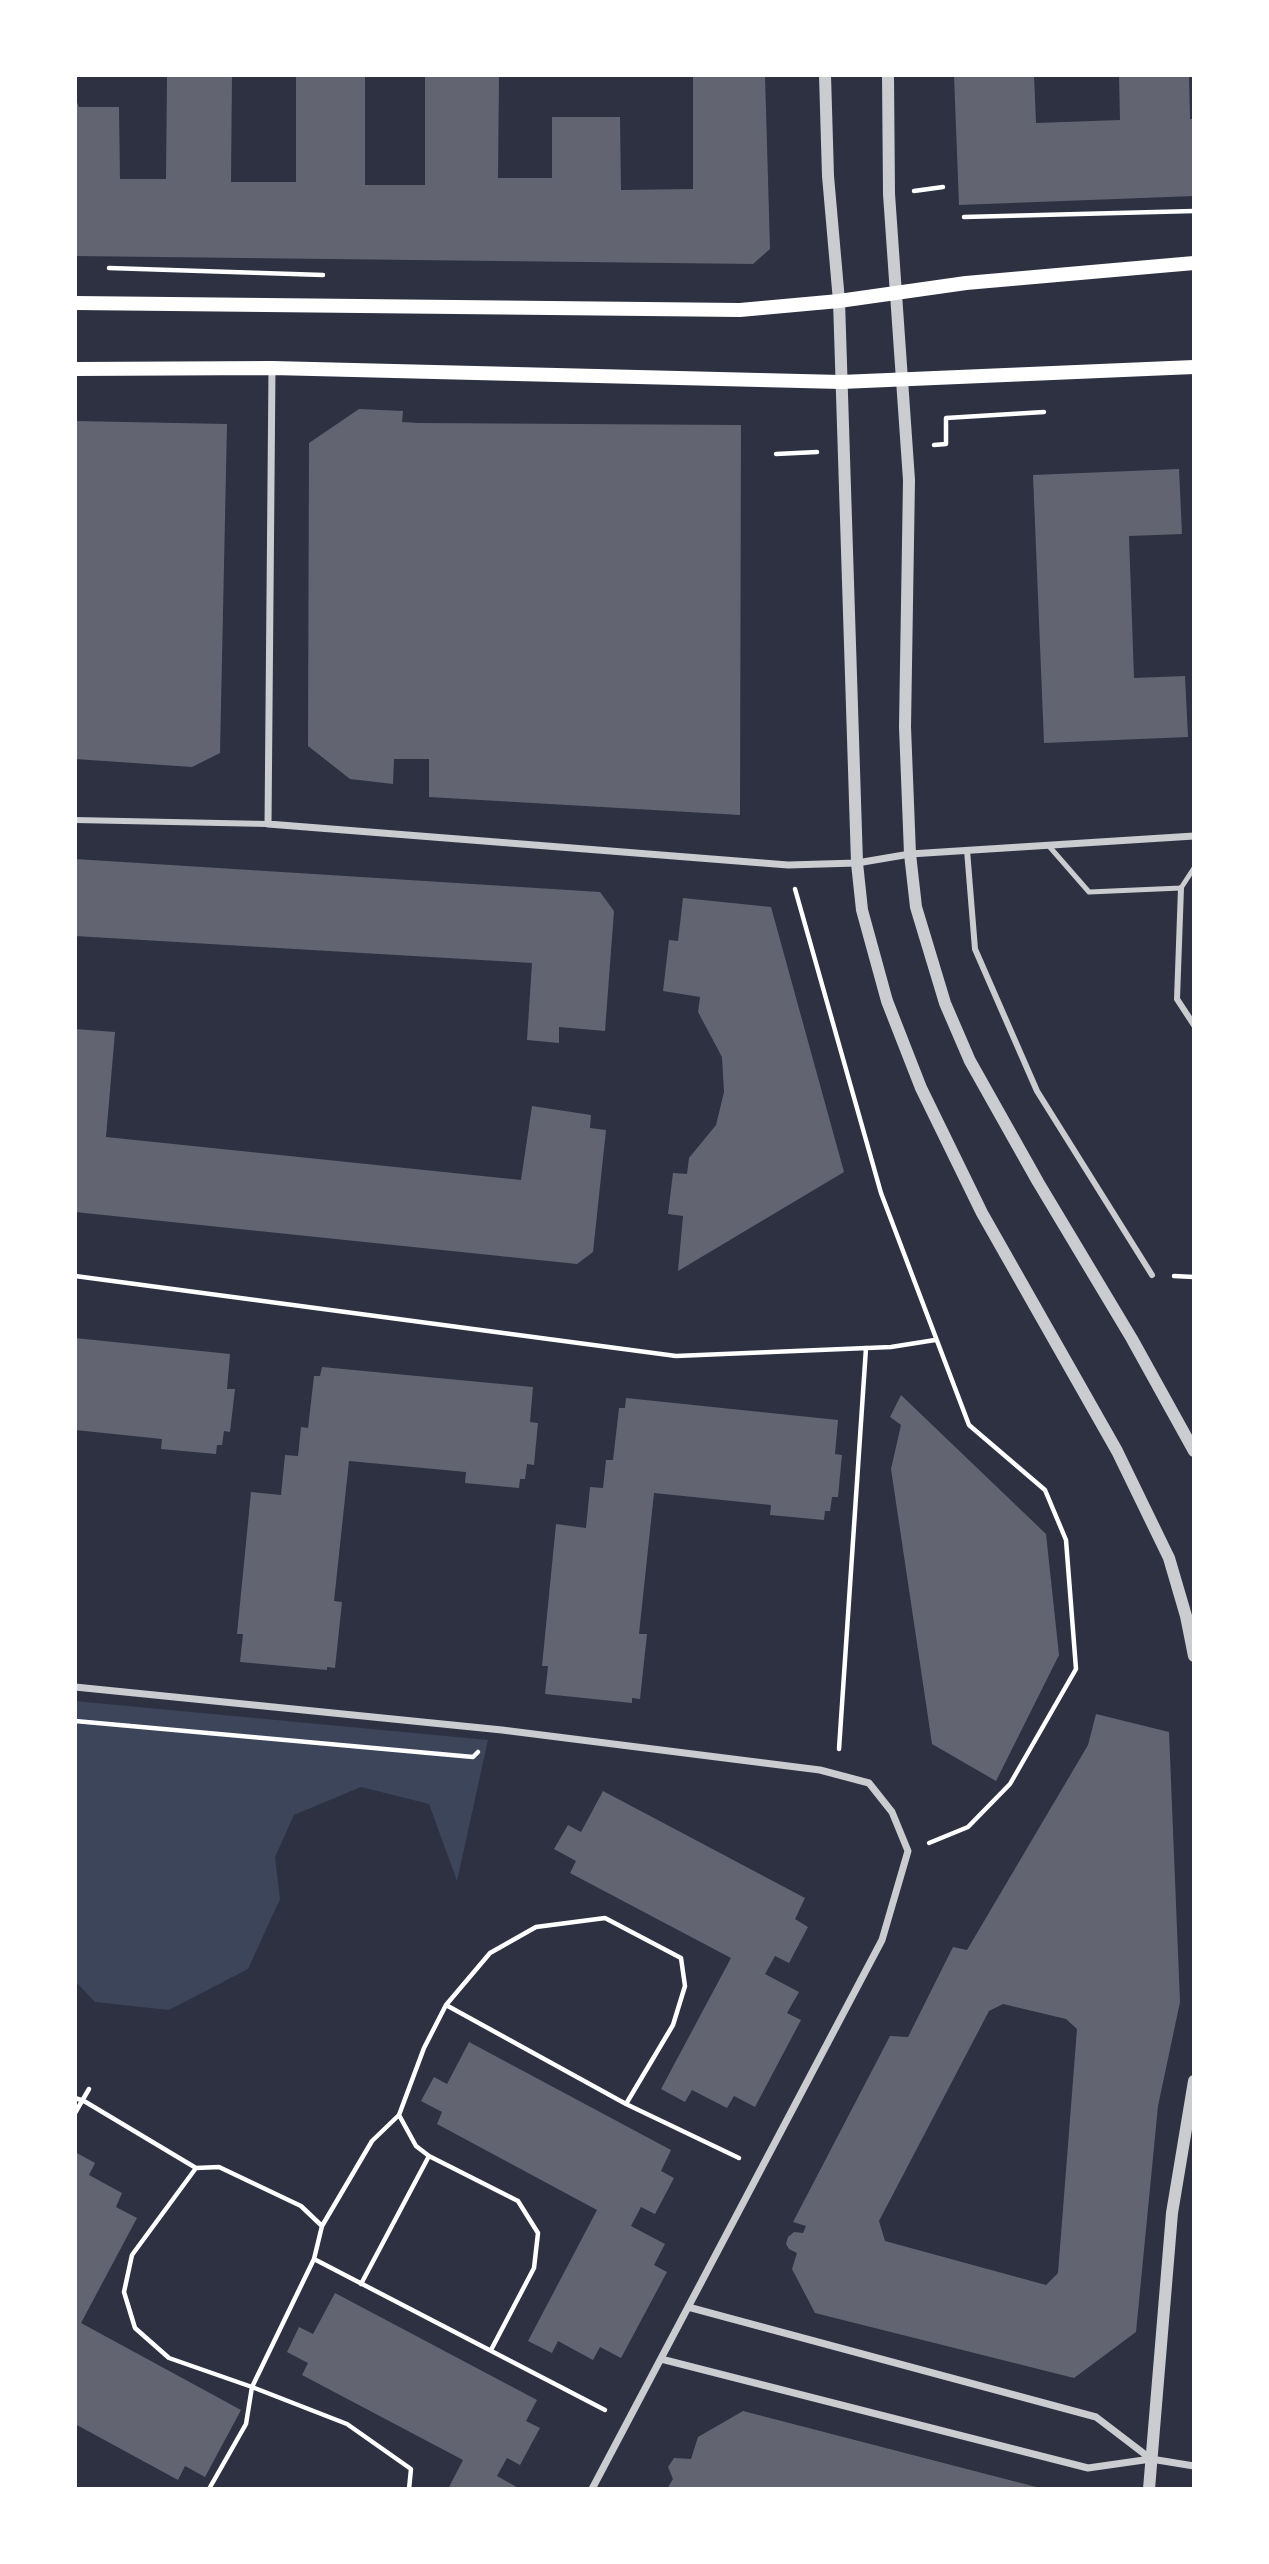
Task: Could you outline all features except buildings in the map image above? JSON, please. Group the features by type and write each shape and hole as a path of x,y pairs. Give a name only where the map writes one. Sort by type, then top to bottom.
{"main road":[{"path":"75,303 740,310 839,301 979,281 1194,263"},
{"path":"75,369 272,368 841,382 902,377 1194,368"}],"street":[{"path":"825,75 828,176 839,301 857,863 862,910 887,1001 921,1088 982,1213 1117,1451 1169,1558 1186,1616 1194,1656"},
{"path":"888,75 890,194 909,480 905,727 910,854 916,906 945,1003 970,1061 1194,1451"},
{"path":"268,824 272,368"},
{"path":"75,820 268,824 788,865 857,863 910,854 1194,836"},
{"path":"967,850 975,949 980,961 1037,1091 1153,1275"},
{"path":"1181,888 1177,999 1194,1025"},
{"path":"75,1687 502,1730 820,1770 869,1783 892,1812 908,1851 882,1940 592,2489"},
{"path":"1149,2489 1172,2213 1194,2081"},
{"path":"688,2307 1096,2417 1151,2459"},
{"path":"661,2359 1088,2468 1151,2459 1194,2466"}],"lane":[{"path":"1048,845 1089,892 1181,888 1194,868"}],"path":[{"path":"964,217 1194,211"},
{"path":"788,865 881,1193 969,1425 1045,1490 1066,1540 1076,1669 1010,1784 968,1827 908,1851"},
{"path":"75,1276 677,1356 891,1347 935,1340"},
{"path":"837,1774 866,1348"},
{"path":"75,1721 472,1757 502,1730"},
{"path":"209,2489 246,2424 252,2387 314,2259 322,2226 372,2141 399,2115 424,2048 446,2006 490,1953 536,1927 605,1918 681,1958 685,1986 673,2025 626,2105"},
{"path":"446,2006 626,2105 761,2170"},
{"path":"75,2113 89,2089"},
{"path":"75,2098 197,2168 219,2167 301,2206 322,2226"},
{"path":"399,2115 416,2146 429,2156 518,2201 538,2233 534,2268 491,2351"},
{"path":"361,2284 429,2156"},
{"path":"197,2168 132,2255 124,2292 135,2328 169,2358 347,2424 411,2469 409,2489"},
{"path":"314,2259 627,2422"}],"shaded area":[{"path":"75,1701 488,1740 457,1881 429,1804 361,1787 294,1815 275,1857 280,1899 248,1969 169,2010 95,2002 75,1981"}]}
